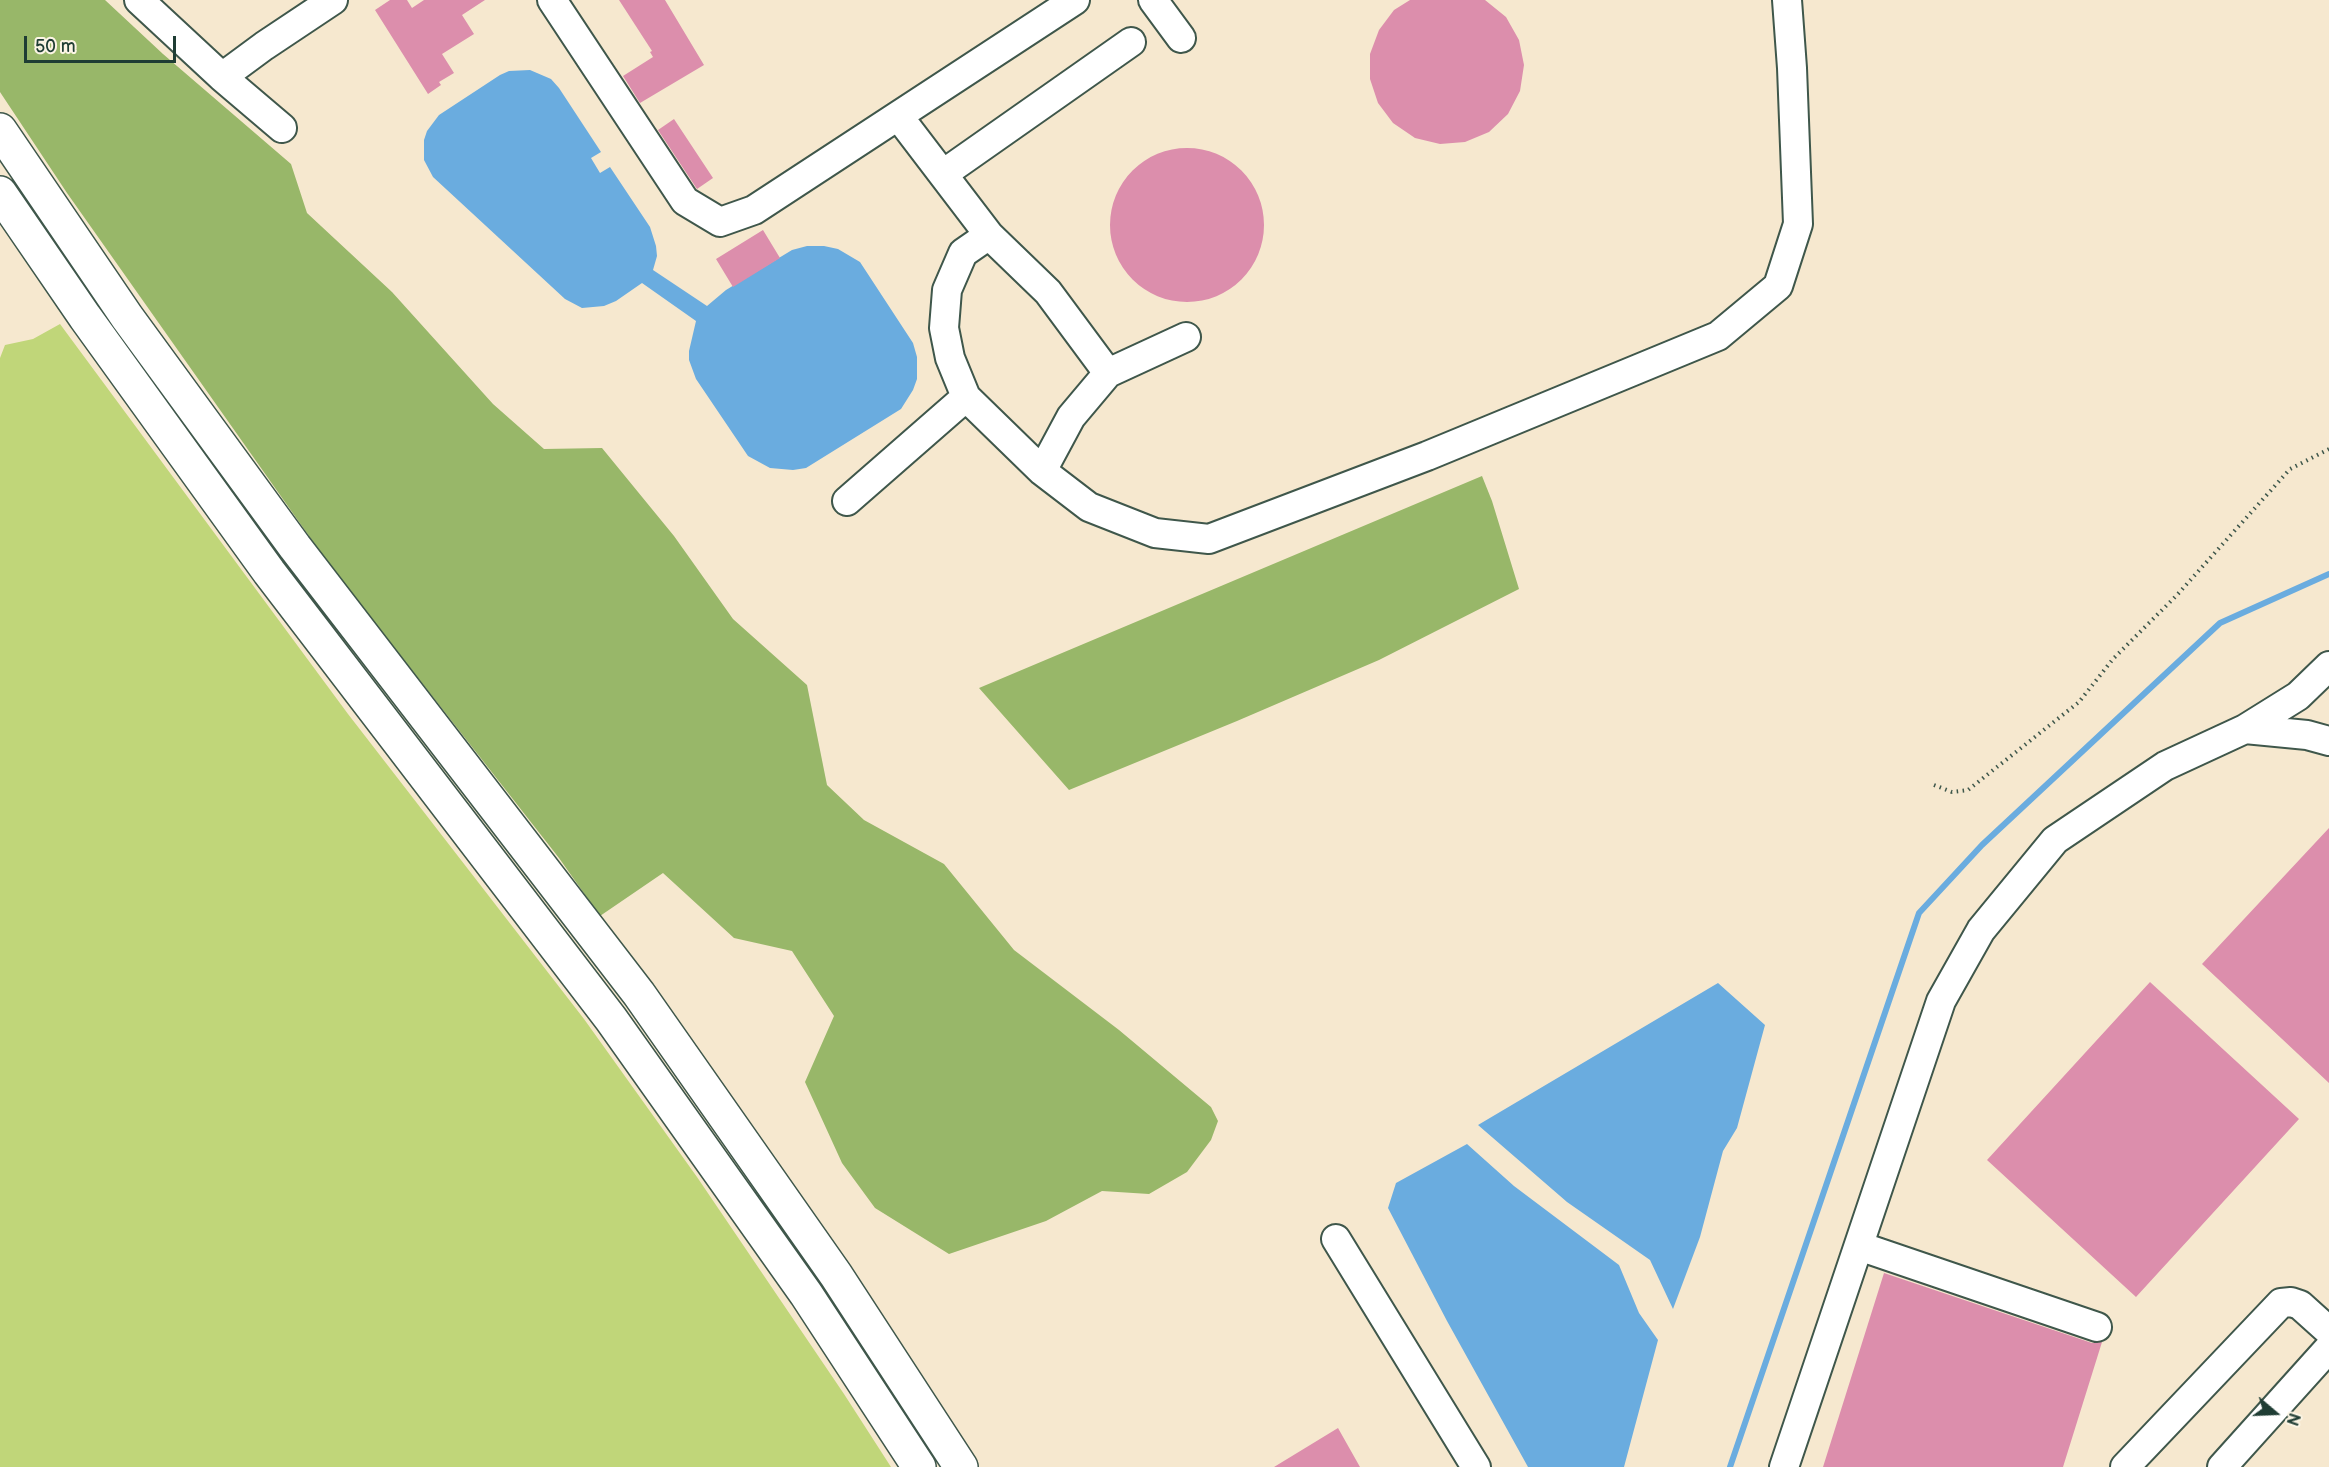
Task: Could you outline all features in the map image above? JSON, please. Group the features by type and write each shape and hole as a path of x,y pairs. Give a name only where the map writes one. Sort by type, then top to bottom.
{"highway":[{"path":"0,130 127,317 296,547 639,994 836,1275 961,1467"},
{"path":"0,193 91,326 269,572 610,1019 806,1294 919,1467"}],"street":[{"path":"139,0 222,77 282,128"},
{"path":"222,77 279,35 333,0"},
{"path":"552,0 686,201 720,222 754,210 1075,0"},
{"path":"1153,0 1181,38"},
{"path":"989,235 963,253 947,290 944,328 950,358 966,397 1042,471 1089,507 1155,533 1209,539 1427,456 1718,336 1778,286 1798,224 1787,0"},
{"path":"943,174 1131,42"},
{"path":"899,117 989,235 1048,292 1108,373"},
{"path":"1042,471 1071,417 1108,373 1186,337"},
{"path":"847,501 966,397"},
{"path":"1784,1467 1941,1001 1981,930 2055,840 2165,766 2244,729 2298,696 2329,666"},
{"path":"2329,683 2329,696"},
{"path":"2244,729 2307,735 2329,741"},
{"path":"1336,1239 1476,1467"},
{"path":"1858,1246 2097,1327"},
{"path":"2125,1467 2281,1303 2292,1302 2300,1305 2329,1331"},
{"path":"2222,1467 2329,1348"}],"path":[{"path":"1934,785 1952,792 1968,790 2079,702 2113,660 2177,595 2290,469 2329,449"}],"green space":[{"path":"0,0 105,0 163,54 291,164 307,213 392,292 493,404 544,449 602,448 674,536 733,619 807,685 827,785 864,820 944,864 1014,950 1119,1030 1211,1107 1218,1121 1211,1140 1187,1172 1149,1194 1102,1191 1046,1221 949,1254 875,1208 842,1163 805,1082 834,1016 792,951 734,938 663,873 600,916 559,858 328,563 67,193 0,92"},
{"path":"60,324 348,714 584,1019 697,1177 891,1467 0,1467 0,358 5,345 33,339"},
{"path":"1482,476 1519,589 1379,660 1237,721 1069,790 979,688"}],"water":[{"path":"530,70 551,79 559,88 601,152 591,158 600,173 610,167 650,227 657,256 653,270 707,306 726,290 792,250 807,246 824,246 838,249 860,262 913,343 917,357 917,379 901,409 806,468 793,470 770,468 748,456 696,379 689,360 689,351 696,321 642,283 616,301 604,306 582,308 565,299 433,177 424,160 424,140 427,131 439,115 500,75 509,71"},
{"path":"1718,983 1765,1025 1737,1128 1723,1151 1700,1237 1673,1309 1650,1260 1567,1202 1478,1125"},
{"path":"1467,1144 1514,1186 1619,1265 1639,1313 1658,1340 1624,1467 1528,1467 1447,1321 1388,1208 1396,1183"}],"building":[{"path":"390,0 407,0 412,8 424,0 485,0 462,15 474,34 442,54 454,73 439,82 441,85 428,94 375,10"},
{"path":"619,0 665,0 704,65 640,103 623,76 653,57 650,52 652,51"},
{"path":"1410,0 1485,0 1506,17 1519,40 1524,65 1520,91 1508,114 1489,132 1465,142 1440,144 1415,138 1393,123 1378,103 1370,79 1370,54 1379,30 1394,10"},
{"path":"674,119 713,178 697,189 658,130"},
{"path":"1187,148 1216,154 1230,161 1241,171 1251,182 1258,196 1264,225 1258,254 1251,268 1241,279 1230,289 1216,296 1187,302 1158,296 1144,289 1133,279 1123,268 1116,254 1110,225 1116,196 1123,182 1133,171 1144,161 1158,154"},
{"path":"763,230 780,258 733,287 716,259"},
{"path":"2329,828 2329,1083 2202,964"},
{"path":"2150,982 2299,1119 2136,1297 1987,1160"},
{"path":"1884,1273 2092,1343 2102,1342 2063,1467 1823,1467"},
{"path":"1338,1428 1360,1467 1274,1467"}],"waterway":[{"path":"1730,1467 1919,913 1982,845 2220,623 2329,574"}]}
